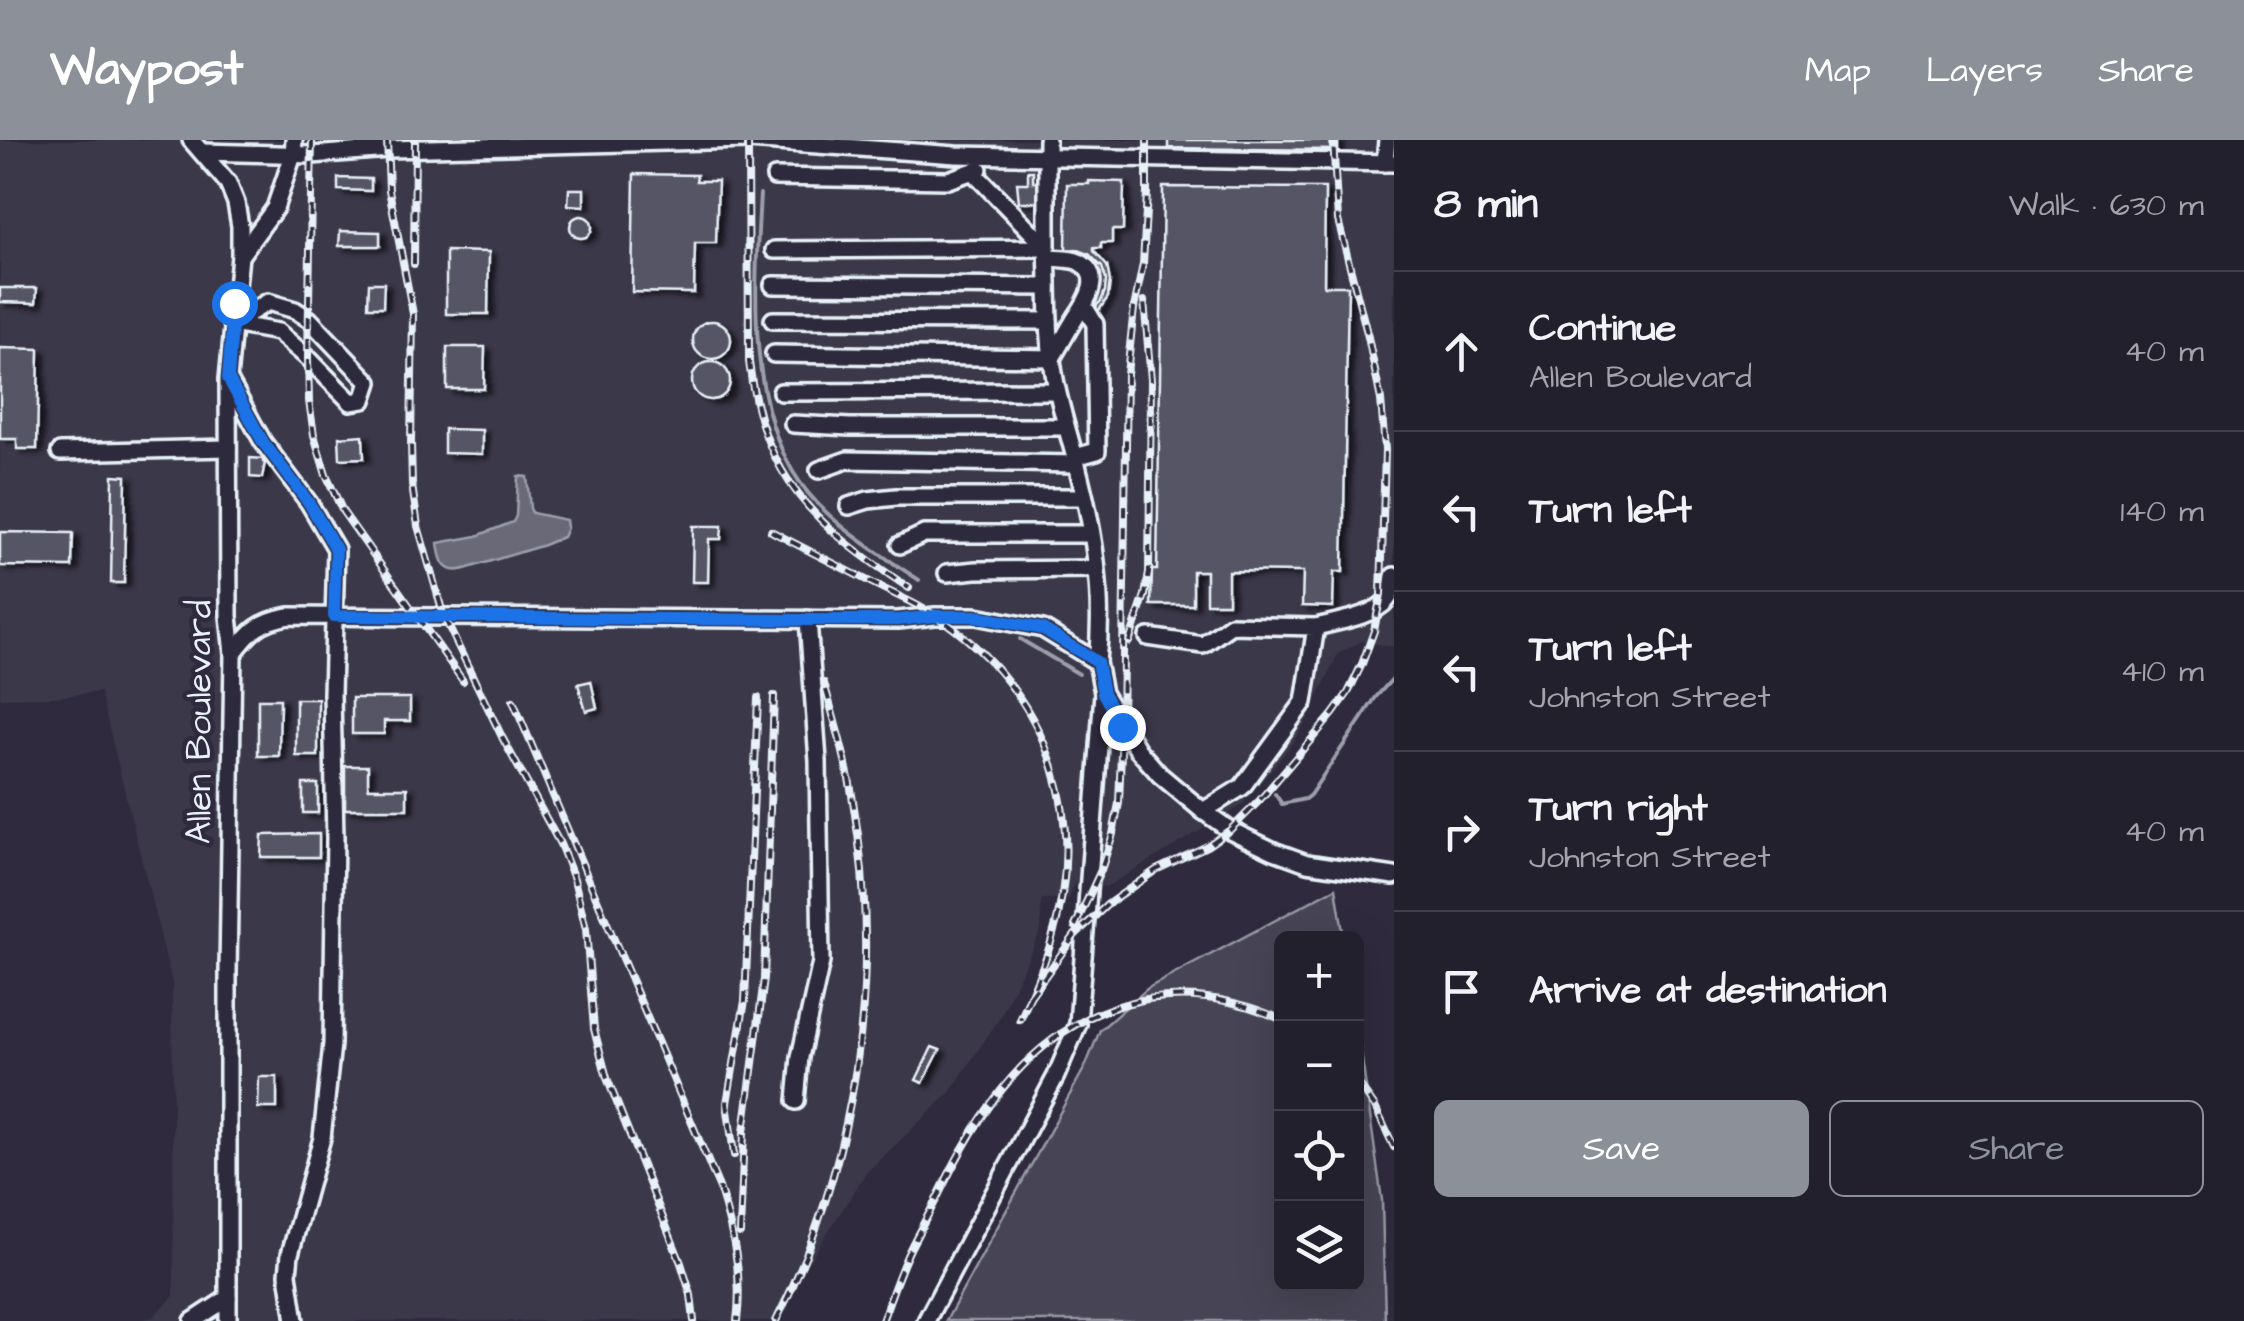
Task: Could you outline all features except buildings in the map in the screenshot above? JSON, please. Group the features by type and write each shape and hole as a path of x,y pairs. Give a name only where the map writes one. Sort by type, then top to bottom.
{"street":[{"path":"197,146 389,149 748,140 924,146 997,156 1047,148 1389,163 1387,140"},
{"name":"Allen Boulevard","path":"197,146 228,183 240,226 228,378 229,616 233,654 228,1321"},
{"path":"240,256 276,208 294,147"},
{"path":"926,1321 1056,1076 1078,1024 1103,693 1097,662 1100,639 1091,534 1052,358 1047,148"},
{"path":"775,177 948,180 974,172 997,156"},
{"path":"974,172 1048,253"},
{"path":"774,250 1048,253 1075,260 1090,272 1090,294 1052,358"},
{"path":"773,285 1048,287"},
{"path":"268,302 295,310 369,382 363,400 351,402 278,332 232,324 268,302"},
{"path":"818,470 846,460 1076,461 1097,451 1095,324 1084,306"},
{"path":"772,320 1049,320"},
{"path":"774,354 1052,358"},
{"path":"228,378 263,442 309,503 336,549 332,1044 322,1138 290,1254 288,1274 295,1321"},
{"path":"782,392 1057,391"},
{"path":"792,424 1066,427"},
{"path":"60,452 228,448"},
{"path":"850,506 896,497 1084,497"},
{"path":"900,545 924,534 1091,534"},
{"path":"948,573 1096,569"},
{"path":"1148,637 1203,645 1231,624 1316,626 1364,614 1384,604 1394,576"},
{"path":"233,654 255,628 269,619 289,616 808,620 976,616 1043,629 1097,662"},
{"path":"796,1101 800,1057 821,962 818,761 808,620"},
{"path":"1202,811 1242,787 1304,702 1316,626"},
{"path":"1103,693 1138,750 1202,811 1274,852 1307,863 1394,876"},
{"path":"193,1321 228,1298"}],"shaded area":[{"path":"0,140 1394,140 1394,647 1362,641 1338,654 1308,719 1241,806 1106,887 1074,884 1069,899 1041,900 1041,930 1001,1016 949,1094 866,1173 771,1321 136,1321 153,1317 174,1296 172,983 100,692 0,698"},
{"path":"1336,888 1343,931 1274,931 1274,1291 1364,1291 1364,1073 1382,1200 1385,1321 946,1321 1086,1065 1100,1030 1148,988"}],"water":[{"path":"518,476 527,477 532,513 566,520 563,537 465,569 448,568 438,543 477,536 513,522"}],"waterway":[{"path":"760,194 758,344 771,419 783,453 801,484 826,512 919,580"},
{"path":"1020,639 1079,674"},
{"path":"1275,794 1282,804 1310,795 1376,697 1394,677"}],"railway":[{"path":"312,140 308,358 314,435 343,512 463,681"},
{"path":"387,140 389,190 413,314 412,485 418,526 444,617 560,844 574,879 586,929 594,1029 607,1078 681,1263 694,1321"},
{"path":"414,264 415,140"},
{"path":"748,140 749,362 767,438 781,469 821,520 909,588"},
{"path":"1075,926 1101,870 1119,803 1127,374 1143,264 1147,140"},
{"path":"1030,997 1075,935 1108,904 1156,870 1207,846 1259,801 1348,693 1374,631 1381,594 1385,450 1381,400 1338,220 1333,140"},
{"path":"1129,642 1149,573 1151,380 1144,301"},
{"path":"771,531 953,628 987,658 1016,692 1038,729 1063,810 1065,853 1062,897 1051,942 1020,1020"},
{"path":"776,1321 804,1260 844,1133 863,1001 862,867 847,771 824,683"},
{"path":"740,1233 744,1132 764,979 774,696"},
{"path":"734,1155 727,1103 745,1001 758,698"},
{"path":"513,701 719,1187 736,1253 737,1321"},
{"path":"882,1321 910,1249 978,1123 1022,1067 1048,1043 1110,1009 1164,997 1216,999 1274,1017"},
{"path":"1364,1091 1394,1147"}],"route":[{"path":"234,303 228,378 263,442 309,503 336,549 334,616 808,620 976,616 1043,629 1097,662 1103,693 1122,727"}]}
